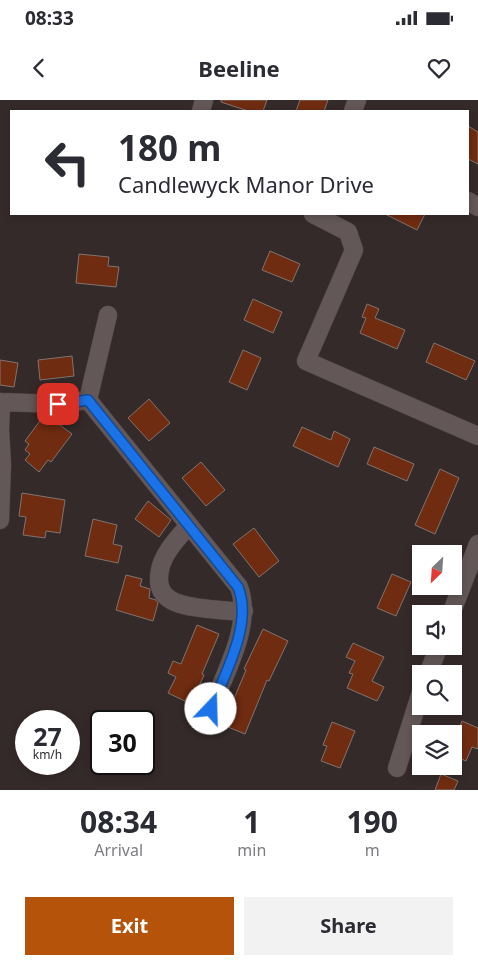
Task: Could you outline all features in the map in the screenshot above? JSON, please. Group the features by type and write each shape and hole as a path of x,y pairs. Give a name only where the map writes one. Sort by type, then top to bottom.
{"street":[{"path":"315,215 348,232 354,250 306,361 478,436"},
{"path":"88,400 108,316"},
{"path":"0,520 2,464 0,402 58,404 88,400"},
{"path":"88,400 238,587 243,598 244,611 238,639 211,709"},
{"path":"189,525 167,553 162,565 159,584 161,590 174,603 187,607 244,611"},
{"path":"454,605 478,544"},
{"path":"397,768 414,715"}],"building":[{"path":"221,100 267,100 263,110 245,110 221,102"},
{"path":"300,100 328,100 324,110 296,110"},
{"path":"469,127 478,132 478,164 469,160"},
{"path":"387,215 424,215 417,230"},
{"path":"270,251 300,264 292,282 262,270"},
{"path":"79,254 109,257 108,266 119,267 116,287 76,283"},
{"path":"253,299 282,312 273,333 244,320"},
{"path":"367,304 379,309 375,318 405,330 397,349 360,333 366,318 362,317"},
{"path":"434,343 475,361 466,380 426,362"},
{"path":"243,350 261,358 247,390 229,382"},
{"path":"72,356 74,376 40,380 38,360"},
{"path":"0,360 18,363 14,387 0,385"},
{"path":"149,399 170,423 149,441 128,418"},
{"path":"45,414 72,434 51,462 48,460 39,472 25,460 30,454 25,450 29,444 25,441"},
{"path":"302,427 331,440 334,431 350,439 338,467 293,446"},
{"path":"374,447 414,464 407,481 367,464"},
{"path":"201,462 225,490 206,506 182,478"},
{"path":"440,469 459,478 435,534 415,525"},
{"path":"22,493 65,500 60,533 46,531 45,538 23,535 26,517 19,516"},
{"path":"148,501 171,520 159,537 135,519"},
{"path":"93,519 117,525 113,544 122,546 118,563 85,556"},
{"path":"254,528 279,561 259,577 233,544"},
{"path":"392,574 411,582 396,616 377,608"},
{"path":"126,575 142,579 140,586 150,589 149,598 156,600 158,603 153,621 116,610"},
{"path":"197,625 219,634 191,704 168,693 176,677 168,673 173,661 181,664"},
{"path":"263,629 288,641 269,681 267,680 245,734 223,725 246,670 244,669"},
{"path":"353,643 384,657 372,681 384,687 377,701 347,688 353,674 349,673 355,661 346,657"},
{"path":"462,721 478,728 478,749 472,747 466,761 462,759 462,725 460,725"},
{"path":"332,722 355,731 340,768 321,761 327,746 323,745"},
{"path":"441,775 458,781 454,790 435,790"}],"route":[{"path":"58,404 88,400 238,587 243,598 242,627 211,709"}]}
